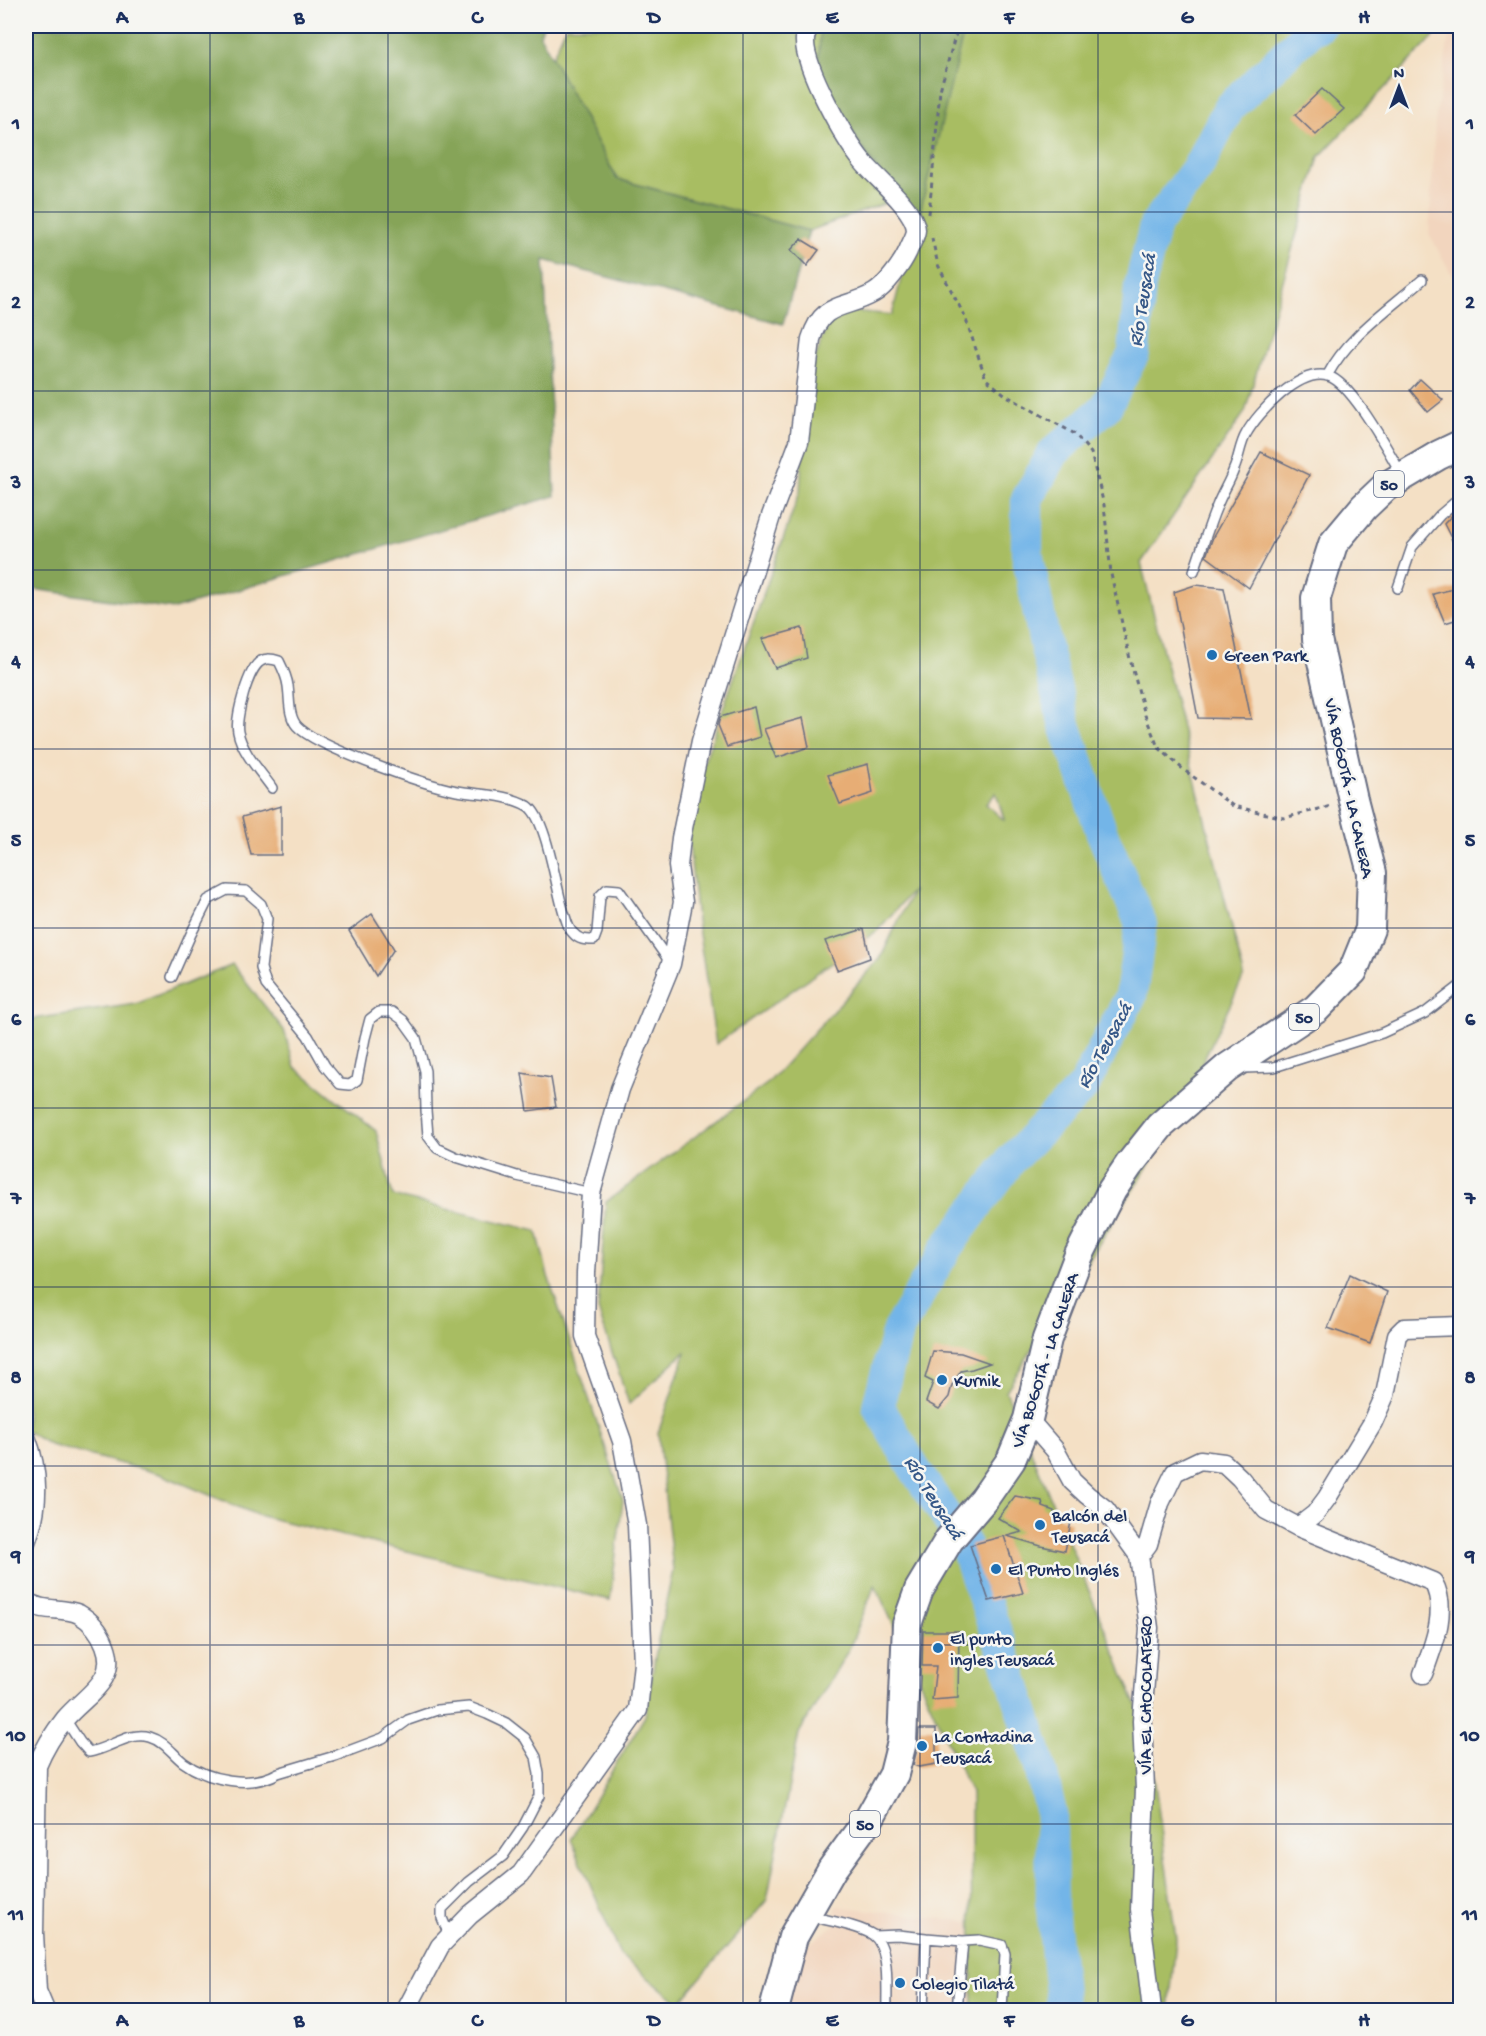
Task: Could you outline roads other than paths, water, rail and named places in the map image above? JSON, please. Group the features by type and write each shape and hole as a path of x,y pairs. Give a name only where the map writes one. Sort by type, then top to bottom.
{"main road":[{"name":"VÍA BOGOTÁ - LA CALERA","path":"774,2010 793,1937 832,1869 870,1817 894,1774 902,1742 907,1624 919,1590 949,1540 984,1499 1011,1460 1028,1419 1047,1339 1079,1255 1112,1190 1160,1126 1227,1068 1316,1008 1353,971 1370,929 1372,873 1317,639 1316,598 1333,544 1364,507 1385,487 1461,445"}],"street":[{"path":"406,2010 440,1946 470,1915 520,1874 638,1710 643,1663 637,1525 622,1441 585,1336 591,1193 620,1089 671,964 683,902 678,866 681,838 702,741 771,516 799,442 811,339 815,326 822,316 834,309 875,293 902,263 916,231 914,220 909,213 862,161 838,126 809,59 805,39 809,26"},
{"path":"1298,1527 1315,1514 1327,1498 1373,1422 1385,1395 1397,1335 1404,1328 1461,1326"},
{"name":"VÍA EL CHOCOLATERO","path":"1028,1419 1055,1450 1072,1481 1105,1509 1139,1556 1149,1628 1142,1721 1145,1789 1140,1909 1152,2010"},
{"path":"26,1437 33,1455 37,1500 26,1542"},
{"path":"1139,1556 1148,1544 1160,1503 1175,1472 1200,1460 1224,1463 1240,1478 1266,1510 1298,1527 1433,1582 1438,1590 1440,1606 1437,1631 1423,1674"},
{"path":"26,1602 40,1608 77,1613 94,1625 108,1652 109,1668 102,1681 65,1719 46,1745 37,1766 34,1933 37,1991 45,2010"}],"lane":[{"path":"1327,376 1334,362 1351,342 1422,280"},
{"path":"1194,571 1217,507 1234,470 1245,435 1265,409 1288,387 1312,377 1327,376 1343,385 1360,406 1403,476"},
{"path":"1398,588 1412,548 1440,515 1461,498"},
{"path":"272,788 242,745 237,729 242,701 254,668 261,660 270,659 279,661 284,670 295,724 305,733 333,748 400,774 455,791 520,802 533,810 540,822 559,898 572,933 582,940 594,940 597,932 600,896 607,889 619,890 671,964"},
{"path":"172,977 208,900 228,890 246,891 261,904 267,919 261,968 266,985 308,1036 324,1066 340,1084 350,1085 357,1080 370,1019 379,1012 392,1012 403,1020 416,1038 425,1071 428,1136 437,1148 456,1157 518,1176 591,1193"},
{"path":"1227,1068 1274,1067 1382,1033 1425,1013 1461,986"},
{"path":"65,1719 89,1752 99,1750 127,1737 148,1736 161,1742 203,1774 220,1780 270,1778 278,1773 383,1738 408,1720 437,1710 469,1707 506,1723 525,1738 536,1757 539,1796 523,1827 503,1856 469,1882 442,1909 442,1918 449,1935"},
{"path":"806,1915 860,1929 874,1936 898,1935 963,1941 979,1940 1002,1945 1005,1954 1002,2010"},
{"path":"874,1936 883,1950 887,2010"},
{"path":"923,2010 926,1938"},
{"path":"957,2010 963,1941"}],"waterway":[{"name":"Río Teusacá","path":"1059,2010 1062,2001 1052,1908 1051,1813 1037,1755 965,1545 914,1468 878,1406 898,1330 947,1247 1011,1160 1083,1087 1131,996 1141,924 1102,833 1064,722 1045,644 1027,553 1027,499 1054,452 1106,407 1134,353 1140,286 1155,225 1198,167 1229,108 1311,30 1320,26"}],"place":[{"name":"Green Park","path":"1212,655"},
{"name":"Kurnik","path":"942,1380"},
{"name":"Balcón del Teusacá","path":"1040,1525"},
{"name":"El Punto Inglés","path":"996,1569"},
{"name":"El punto ingles Teusacá","path":"938,1648"},
{"name":"La Contadina Teusacá","path":"922,1746"},
{"name":"Colegio Tilatá","path":"900,1983"}]}
